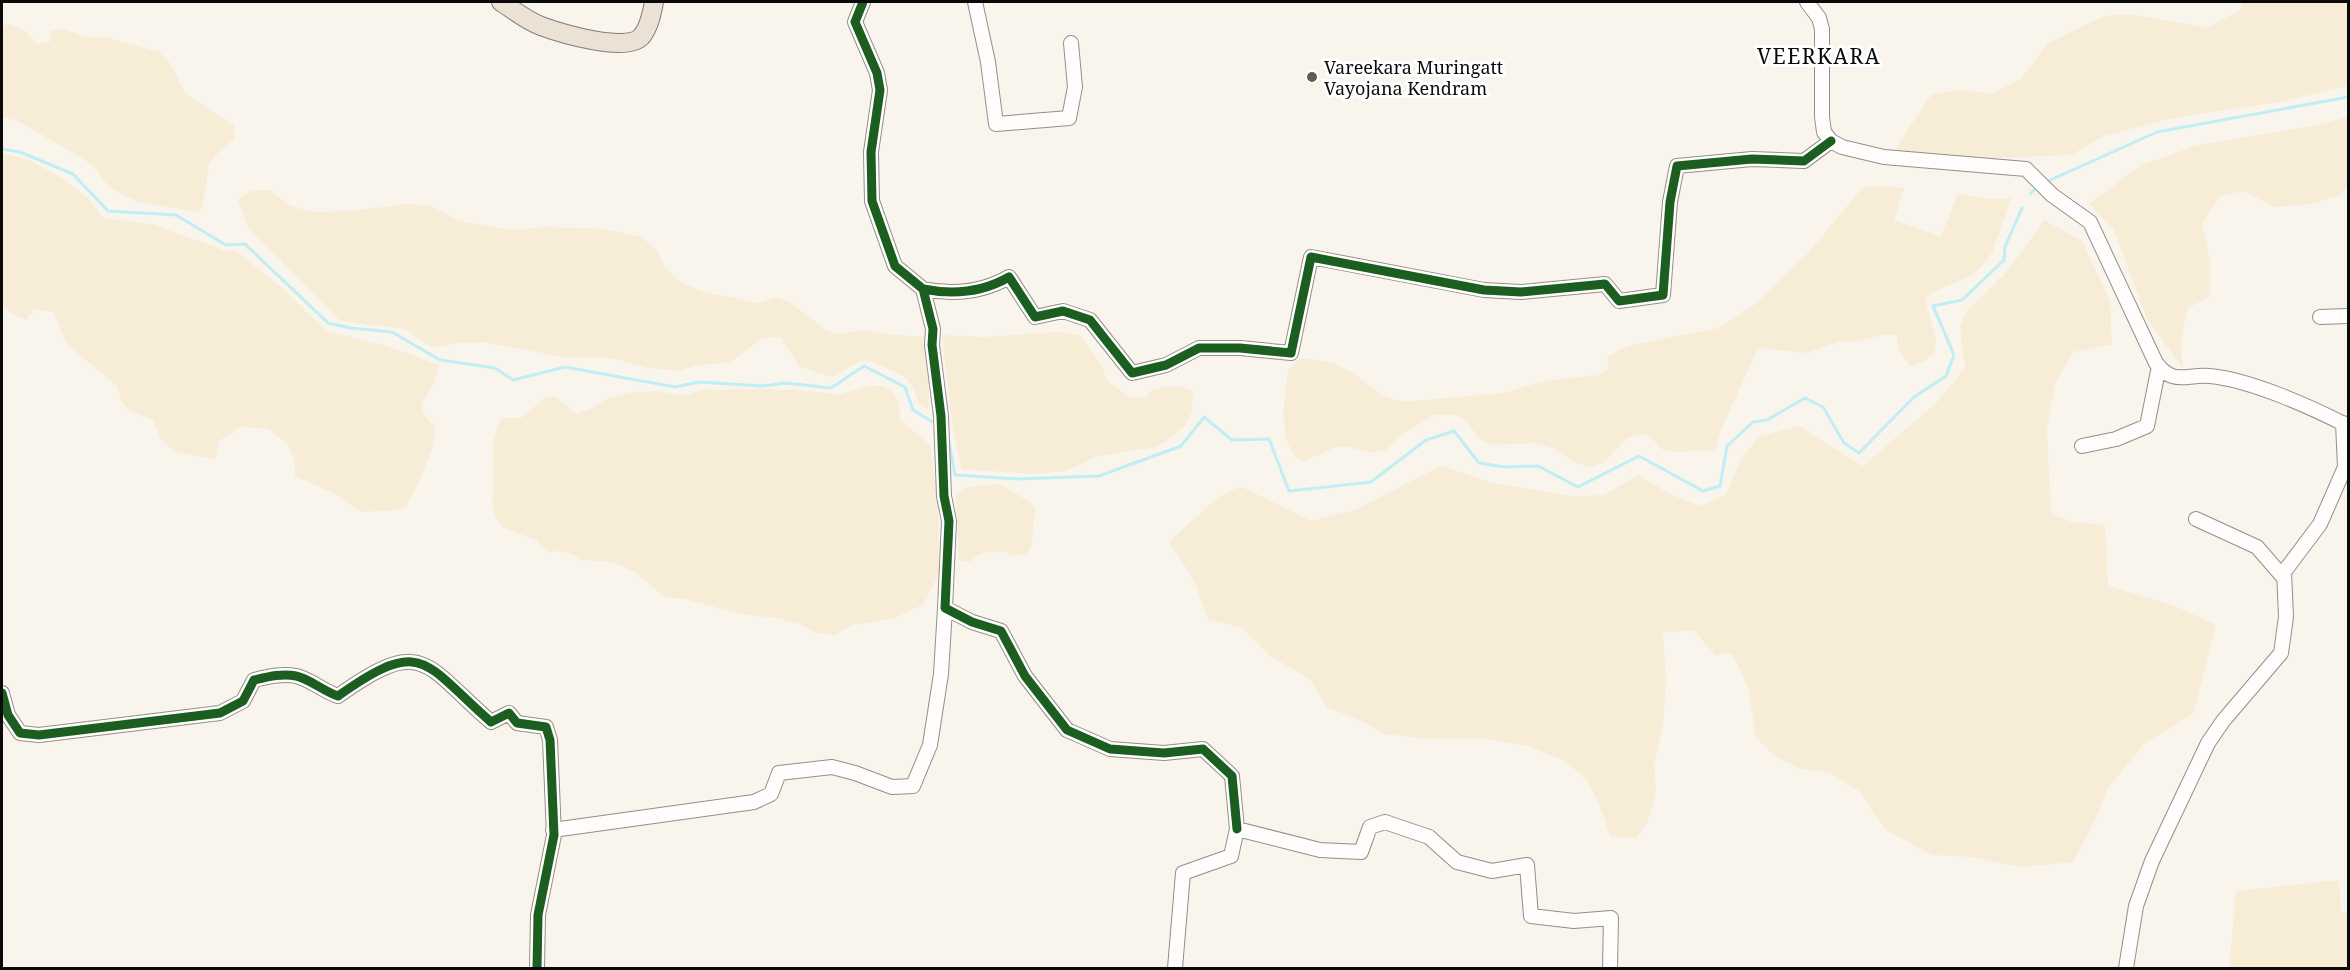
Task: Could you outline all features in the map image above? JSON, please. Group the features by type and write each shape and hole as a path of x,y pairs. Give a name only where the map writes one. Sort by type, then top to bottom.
{"main road":[{"path":"501,2 539,26 603,42 634,41 641,38 654,2"}],"street":[{"path":"862,2 855,22 877,73 880,90 871,152 872,201 896,266 923,289 946,293 993,287 1009,277 1035,317 1063,311 1090,320 1132,373 1166,364 1199,348 1240,348 1291,353 1311,257 1484,290 1521,292 1605,284 1619,301 1663,295 1670,202 1677,166 1752,159 1804,161 1831,141"},
{"path":"975,2 988,62 996,124 1069,118 1075,87 1071,43"},
{"path":"1807,2 1819,18 1822,29 1822,117 1824,132 1831,141 1884,157 2026,169 2052,195 2090,222 2159,366 2171,377 2209,376 2239,382 2346,424 2345,467 2324,517 2284,572 2286,617 2281,653 2223,721 2208,743 2152,861 2136,906 2126,969"},
{"path":"553,830 754,802 771,794 779,773 832,767 892,787 913,786 930,745 941,674 949,521 944,496 941,419 932,345 933,328 923,289"},
{"path":"2320,316 2349,316"},
{"path":"2082,446 2116,439 2147,426 2159,366"},
{"path":"2196,519 2257,547 2283,578"},
{"path":"945,608 972,622 1001,631 1024,675 1067,730 1110,749 1164,753 1203,749 1232,776 1237,829 1231,856 1183,873 1175,969"},
{"path":"2,693 8,715 20,733 39,735 220,713 243,701 254,680 268,677 298,676 338,696 395,662 410,660 435,669 491,722 508,713 517,723 546,728 550,740 553,830 538,915 537,969"},
{"path":"1237,829 1320,850 1361,852 1370,827 1385,822 1429,837 1457,862 1492,872 1527,865 1531,916 1574,921 1611,918 1610,969"}],"shaded area":[{"path":"2240,2 2348,2 2348,86 2279,102 2168,119 2104,136 2071,155 1971,159 1894,151 1932,94 1963,90 1990,94 2021,79 2047,44 2104,16 2131,14 2207,28 2242,9"},
{"path":"11,24 27,33 37,44 51,41 51,31 64,29 84,37 105,37 159,52 170,63 185,93 234,126 234,140 221,149 209,164 203,205 198,212 139,202 123,195 108,186 95,167 75,154 18,121 2,117 2,26"},
{"path":"2348,117 2348,186 2339,196 2309,204 2275,207 2244,191 2220,196 2202,224 2210,260 2210,296 2187,309 2181,344 2183,368 2148,321 2114,230 2089,204 2141,165 2195,146 2323,124"},
{"path":"2,153 29,160 64,179 90,200 103,218 151,224 226,251 235,250 282,288 326,331 387,346 439,365 434,383 421,405 426,418 436,427 432,448 420,480 406,507 396,510 361,512 333,493 295,476 295,461 288,445 269,429 240,427 219,441 215,460 174,451 161,439 153,420 131,411 121,402 118,387 66,343 54,312 35,309 26,320 9,312 2,304"},
{"path":"1878,186 1904,188 1894,220 1941,236 1958,194 1989,199 2011,198 1993,251 1982,266 1971,276 1935,291 1925,299 1936,339 1935,352 1925,361 1910,366 1899,352 1897,336 1886,334 1859,341 1842,341 1806,353 1758,348 1720,432 1715,450 1676,452 1661,449 1651,437 1641,434 1627,438 1603,463 1590,467 1574,462 1553,448 1536,443 1491,445 1479,438 1466,421 1452,414 1434,415 1403,434 1385,450 1372,453 1348,447 1335,447 1303,462 1294,456 1286,440 1283,415 1288,370 1301,358 1334,363 1355,374 1381,395 1401,402 1504,393 1544,381 1599,375 1609,369 1607,357 1627,346 1719,328 1757,303 1809,252 1862,188"},
{"path":"251,190 270,190 288,205 312,212 349,211 408,204 431,206 457,220 490,227 519,230 544,227 606,229 641,237 657,250 665,267 681,282 700,291 758,303 776,297 791,303 826,330 837,334 867,330 884,334 927,337 929,410 919,405 913,386 903,376 873,362 860,361 833,377 818,373 799,366 781,337 763,338 729,363 695,365 681,371 647,368 612,358 563,357 484,342 459,343 432,348 405,329 340,321 247,226 238,200"},
{"path":"2044,220 2082,241 2110,301 2112,345 2073,352 2055,383 2047,429 2051,514 2072,522 2105,525 2108,586 2175,606 2216,625 2193,714 2144,744 2108,788 2095,820 2073,862 2021,867 1970,857 1932,855 1886,830 1860,792 1829,772 1801,769 1776,757 1756,738 1748,687 1732,653 1715,655 1694,630 1663,633 1666,680 1663,726 1654,763 1656,791 1648,821 1636,838 1610,836 1600,806 1586,778 1562,760 1529,746 1480,738 1428,739 1385,734 1356,718 1327,708 1311,680 1272,657 1242,628 1208,619 1193,578 1169,542 1217,498 1240,486 1311,521 1355,510 1441,466 1492,483 1573,496 1604,495 1639,475 1668,493 1699,506 1726,495 1741,459 1759,437 1799,426 1863,466 1937,402 1965,368 1960,328 1966,312 2007,272"},
{"path":"1058,332 1080,335 1101,364 1107,380 1129,397 1145,398 1150,391 1164,387 1177,386 1193,391 1192,412 1184,426 1155,447 1097,456 1066,471 1032,474 962,469 953,431 942,335 984,337"},
{"path":"869,386 883,386 892,392 899,403 900,420 930,445 938,511 939,574 924,604 895,618 852,625 835,635 814,632 800,624 776,618 741,614 685,599 664,597 635,572 613,562 581,560 570,553 556,551 548,553 536,540 504,528 496,518 492,504 493,444 499,423 502,418 521,418 545,398 556,397 576,414 591,409 606,399 634,392 660,391 682,396 702,390 748,389 801,390 839,395"},
{"path":"999,484 1029,501 1035,508 1031,547 1027,554 1010,556 1005,551 981,553 969,562 959,560 956,496 967,487"},
{"path":"2339,880 2341,913 2348,912 2348,968 2229,968 2236,891"}],"waterway":[{"path":"2046,182 2157,132 2348,97"},
{"path":"2,149 20,152 73,174 108,211 176,215 226,245 245,244 328,323 350,328 392,332 440,360 495,368 513,380 565,367 675,387 699,382 762,386 786,383 831,388 864,366 905,387 913,410 936,424"},
{"path":"2030,194 2038,186"},
{"path":"948,436 955,475 1017,479 1099,476 1181,446 1204,417 1232,440 1269,439 1289,491 1371,482 1426,440 1454,431 1479,463 1505,467 1538,466 1578,487 1639,456 1703,491 1720,486 1727,446 1753,422 1767,420 1805,398 1823,407 1844,443 1859,453 1914,397 1946,376 1954,355 1933,306 1962,300 2004,260 2005,247 2022,208"}],"cycle path":[{"path":"863,2 855,22 877,73 880,90 871,152 872,201 895,266 923,289 933,329 932,345 941,416 944,496 949,521 945,608 972,622 1001,631 1025,676 1067,730 1110,749 1164,753 1203,749 1232,776 1237,829"},
{"path":"923,289 945,292 968,291 989,286 1009,277 1035,317 1063,311 1090,320 1132,373 1166,365 1199,348 1240,348 1291,353 1311,257 1484,290 1521,292 1605,284 1619,301 1663,295 1670,202 1677,166 1752,159 1804,161 1831,141"},
{"path":"2,693 8,715 20,733 39,735 220,713 243,701 254,680 275,676 301,677 338,696 366,677 389,666 406,662 421,664 435,672 491,722 509,713 517,723 546,727 550,740 554,835 538,915 537,968"}],"place":[{"name":"Vareekara Muringatt Vayojana Kendram","path":"1312,77"}],"district":[{"name":"VEERKARA","path":"1819,56"}]}
